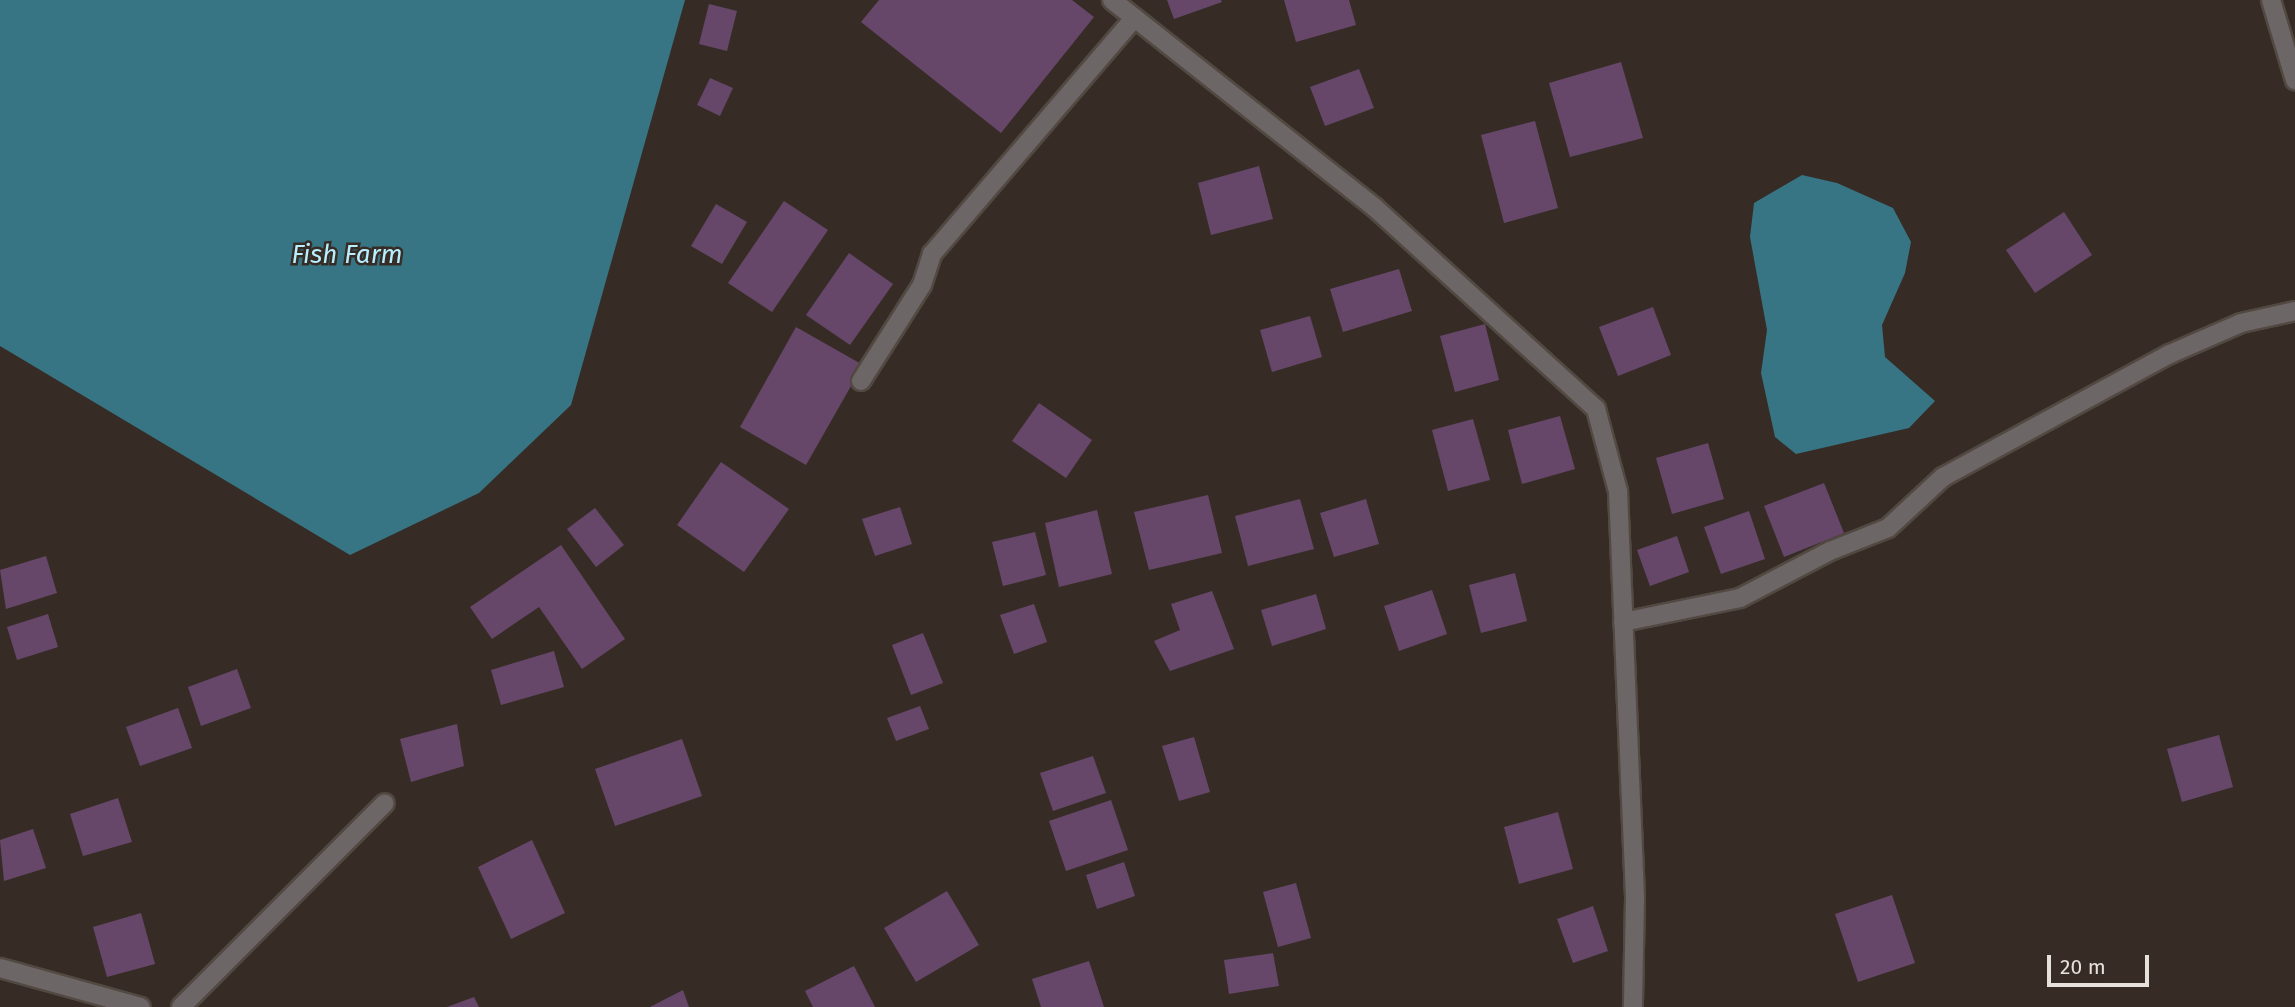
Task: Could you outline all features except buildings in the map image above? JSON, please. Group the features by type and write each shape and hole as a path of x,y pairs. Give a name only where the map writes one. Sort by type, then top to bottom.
{"street":[{"path":"1112,0 1374,207 1596,409 1618,491 1635,899 1633,1007"},
{"path":"2271,0 2295,80"},
{"path":"861,381 922,285 932,254 1134,18"},
{"path":"1623,622 1740,598 1830,551 1888,528 1943,477 2170,354 2242,323 2295,311"},
{"path":"181,1007 385,803"},
{"path":"0,968 141,1007"}],"water":[{"name":"Fish Farm","path":"0,0 685,0 571,405 479,493 350,555 0,346"},
{"path":"1802,175 1837,183 1893,208 1911,242 1905,273 1882,325 1885,357 1935,401 1909,428 1796,454 1775,437 1761,373 1767,330 1750,237 1754,203"}]}
